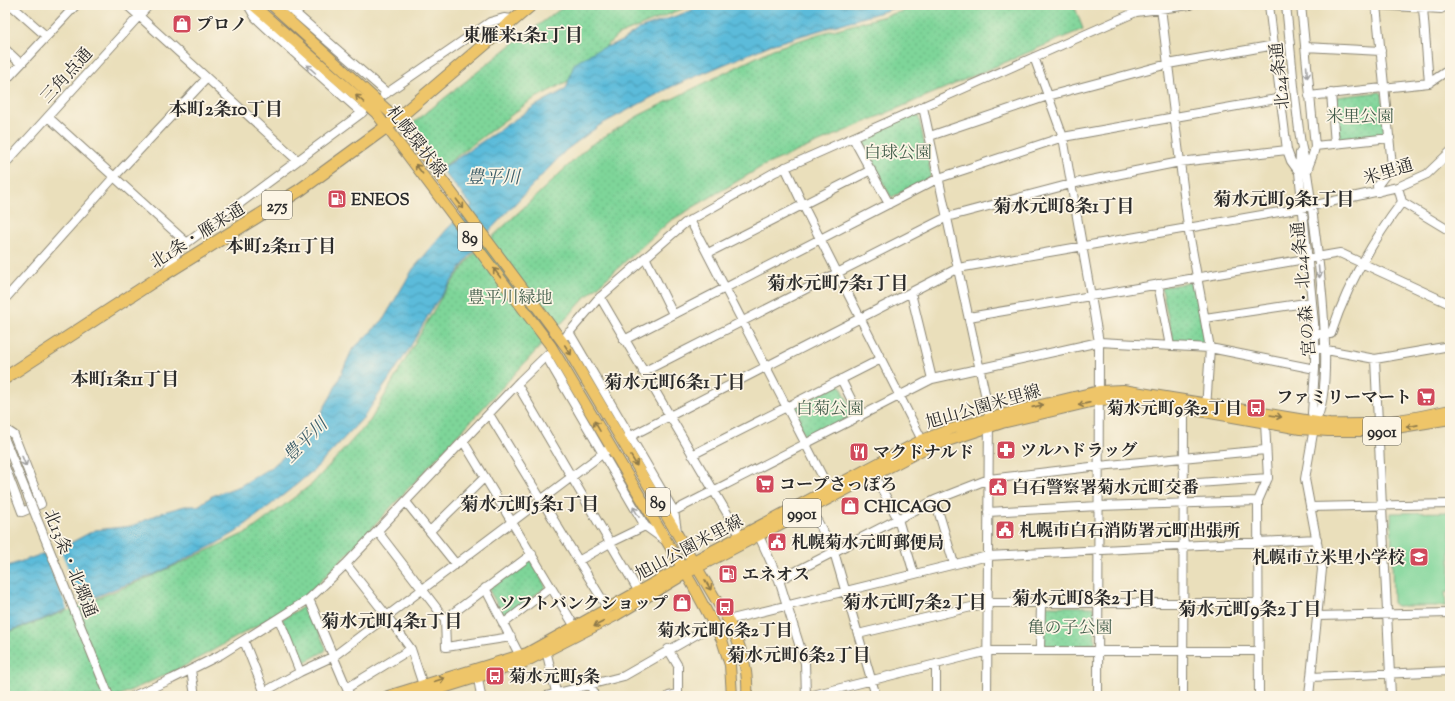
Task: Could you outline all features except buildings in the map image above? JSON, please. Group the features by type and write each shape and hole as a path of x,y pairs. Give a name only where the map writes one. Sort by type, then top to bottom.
{"highway":[{"name":"北1条・雁来通","path":"5,378 163,275 300,190 392,123 531,5"}],"main road":[{"name":"札幌環状線","path":"253,5 376,113 392,123 403,147 537,326 558,357 722,640 729,660 732,677 732,696"},
{"name":"札幌環状線","path":"272,5 411,140 567,348 728,620 743,654 747,677 747,696"},
{"name":"旭山公園米里線","path":"696,564 759,536 811,509 831,493 922,440 951,429 989,422 1099,396 1136,391 1265,423 1314,426 1352,425 1377,427 1450,419"},
{"name":"旭山公園米里線","path":"1099,396 1143,400 1184,408 1206,408 1314,426"},
{"name":"旭山公園米里線","path":"1377,427 1450,410"},
{"name":"旭山公園米里線","path":"546,647 575,627 639,592 696,564 741,537 831,493 874,475 926,448 989,422"},
{"name":"旭山公園米里線","path":"418,696 478,678 615,616 683,571"},
{"name":"旭山公園米里線","path":"388,696 423,685 521,659"}],"street":[{"path":"10,5 46,36"},
{"path":"127,5 298,160"},
{"name":"三角点通","path":"5,164 149,5"},
{"path":"163,275 180,248 187,242 362,113 255,17 248,5"},
{"path":"286,5 386,94 490,22 504,18 513,19"},
{"path":"677,535 674,511 628,437 568,334 576,322 600,297 690,220 786,167 1136,12 1190,5"},
{"path":"1269,5 1282,98 1287,150 1291,161 1303,172 1313,157 1315,146 1301,5"},
{"name":"北24条通","path":"1286,5 1301,144"},
{"path":"1378,192 1377,186 1392,166 1386,87 1377,5 1441,9 1448,5"},
{"path":"5,81 72,6"},
{"path":"1161,8 1188,227 1210,348 1206,408"},
{"path":"1423,8 1429,83"},
{"path":"930,136 1048,96 1168,64 1275,45"},
{"path":"1306,47 1381,52"},
{"path":"5,49 21,64"},
{"path":"1034,57 1063,137 1099,342 1098,696"},
{"path":"1309,96 1429,83 1450,68"},
{"path":"5,299 114,177 207,78"},
{"path":"1331,93 1336,144"},
{"path":"624,340 939,178 1063,137 1174,116 1282,98"},
{"path":"923,107 980,369 989,422 987,696"},
{"path":"48,117 187,242"},
{"path":"853,138 889,204"},
{"path":"1315,146 1390,138"},
{"name":"宮の森・北24条通","path":"1301,144 1303,172 1302,208 1316,348 1316,369 1312,414 1314,426"},
{"path":"643,372 947,217 1071,184 1180,162 1287,150"},
{"name":"米里通","path":"628,437 958,268 1302,208 1378,192 1398,187 1427,174 1449,154"},
{"path":"786,167 803,205 922,440"},
{"path":"708,253 871,170"},
{"name":"宮の森・北24条通","path":"1303,172 1311,206 1318,256 1325,349 1320,414 1314,426"},
{"path":"1398,187 1402,202 1450,231"},
{"path":"1315,334 1332,334 1349,286 1360,263 1402,202"},
{"path":"690,220 831,493"},
{"path":"969,317 1340,253 1450,304"},
{"path":"645,257 673,314"},
{"path":"1158,284 1170,346"},
{"path":"911,293 932,379"},
{"path":"600,297 741,537"},
{"path":"1205,318 1312,302"},
{"path":"674,511 932,379 1099,342 1210,348 1316,369"},
{"path":"1316,348 1375,359 1450,346"},
{"path":"133,696 191,670 244,641 308,599 378,532 516,384 547,355 604,452 645,526 663,539"},
{"path":"692,455 881,359"},
{"path":"1375,359 1390,696"},
{"path":"841,379 860,417"},
{"path":"516,384 639,592"},
{"path":"1183,696 1184,408"},
{"path":"489,414 608,609"},
{"path":"1259,696 1260,603 1258,501 1268,478 1265,423"},
{"path":"1310,696 1322,569 1304,479 1314,426"},
{"path":"5,429 14,435 41,504 22,512 5,467"},
{"name":"北13条・北郷通","path":"5,440 109,696"},
{"path":"463,441 575,627"},
{"path":"779,580 935,500 989,479 1099,466 1266,450"},
{"path":"244,641 265,694 300,672 334,656 455,563 604,452"},
{"path":"874,475 898,519 914,574"},
{"path":"430,531 485,477"},
{"path":"1184,484 1268,478"},
{"path":"935,500 954,564"},
{"path":"988,512 1099,506 1258,501"},
{"path":"406,502 455,563"},
{"path":"1310,507 1450,504"},
{"path":"811,509 834,552 876,696"},
{"path":"578,561 645,526"},
{"path":"378,532 421,590 445,618 446,646 510,637"},
{"path":"759,536 779,580 788,605 805,663 807,696 988,651 1259,651"},
{"path":"728,620 988,556 1317,539"},
{"path":"445,618 532,554"},
{"path":"346,564 388,616 411,649 423,685"},
{"path":"503,624 551,587"},
{"path":"485,588 521,659"},
{"path":"308,599 334,656 350,696"},
{"path":"858,634 988,603 1260,603"},
{"path":"1040,651 1041,603"},
{"path":"1317,616 1450,613"},
{"path":"279,619 300,672"},
{"path":"546,696 624,676 713,624"},
{"path":"546,647 557,694"},
{"path":"347,688 411,649"},
{"path":"668,649 678,666 678,695 669,696"},
{"path":"936,664 936,696"},
{"path":"191,670 195,696"},
{"path":"1311,678 1450,671"},
{"path":"478,678 481,696"},
{"path":"591,684 594,696"}],"green space":[{"path":"566,5 692,5 618,35 568,81 530,101 440,169 407,128 510,46"},
{"name":"豊平川緑地","path":"925,5 1074,5 1083,29 763,166 670,221 585,298 343,559 301,601 181,668 118,696 5,696 5,633 43,620 150,577 250,531 312,484 370,421 442,296 470,258 589,146 638,116 773,49 819,34"},
{"name":"米里公園","path":"1380,92 1382,94 1386,133 1384,135 1341,139 1339,137 1336,97"},
{"name":"白球公園","path":"918,114 931,174 929,178 892,197 890,196 861,138"},
{"path":"1192,282 1195,284 1205,341 1203,344 1175,343 1173,341 1162,289 1163,287"},
{"name":"白菊公園","path":"838,384 840,385 854,413 853,416 809,438 805,437 792,410 793,408"},
{"name":"札幌市立米里小学校","path":"1450,512 1450,592 1445,592 1446,606 1397,606 1393,603 1391,513"},
{"path":"528,560 531,560 545,585 545,588 504,616 490,592 490,588"},
{"path":"307,606 326,648 325,651 301,664 282,619"},
{"name":"亀の子公園","path":"1046,606 1093,607 1095,610 1094,647 1046,648 1044,646 1044,608"}],"water":[{"name":"豊平川","path":"699,5 905,5 770,45 671,87 600,125 566,150 491,229 433,307 409,349 364,417 315,469 236,532 214,545 155,574 112,590 41,620 5,632 5,567 63,547 95,530 132,526 163,512 185,506 198,506 212,496 240,486 273,466 308,435 331,396 352,350 383,320 413,269 448,228 472,206 441,169 535,106 566,89 574,64 595,51 622,41 639,29 690,11"}],"pier":[{"path":"59,546 82,604 68,611 44,551"}],"place":[{"name":"プロノ","path":"182,24"},
{"name":"ENEOS","path":"337,199"},
{"name":"ファミリーマート","path":"1426,397"},
{"name":"菊水元町9条2丁目","path":"1256,408"},
{"name":"ツルハドラッグ","path":"1006,450"},
{"name":"マクドナルド","path":"859,452"},
{"name":"コープさっぽろ","path":"765,484"},
{"name":"白石警察署菊水元町交番","path":"998,487"},
{"name":"CHICAGO","path":"850,506"},
{"name":"札幌市白石消防署元町出張所","path":"1005,530"},
{"name":"札幌菊水元町郵便局","path":"777,542"},
{"name":"札幌市立米里小学校","path":"1419,557"},
{"name":"エネオス","path":"728,574"},
{"name":"ソフトバンクショップ","path":"682,603"},
{"name":"菊水元町6条2丁目","path":"725,607"},
{"name":"菊水元町5条","path":"495,676"}],"district":[{"name":"東雁来1条1丁目","path":"523,35"},
{"name":"本町2条10丁目","path":"226,109"},
{"name":"菊水元町9条1丁目","path":"1284,199"},
{"name":"菊水元町8条1丁目","path":"1064,206"},
{"name":"本町2条11丁目","path":"281,246"},
{"name":"菊水元町7条1丁目","path":"838,283"},
{"name":"本町1条11丁目","path":"125,379"},
{"name":"菊水元町6条1丁目","path":"675,382"},
{"name":"菊水元町5条1丁目","path":"530,504"},
{"name":"菊水元町8条2丁目","path":"1084,598"},
{"name":"菊水元町7条2丁目","path":"915,602"},
{"name":"菊水元町9条2丁目","path":"1250,609"},
{"name":"菊水元町4条1丁目","path":"392,621"},
{"name":"菊水元町6条2丁目","path":"799,655"}]}
